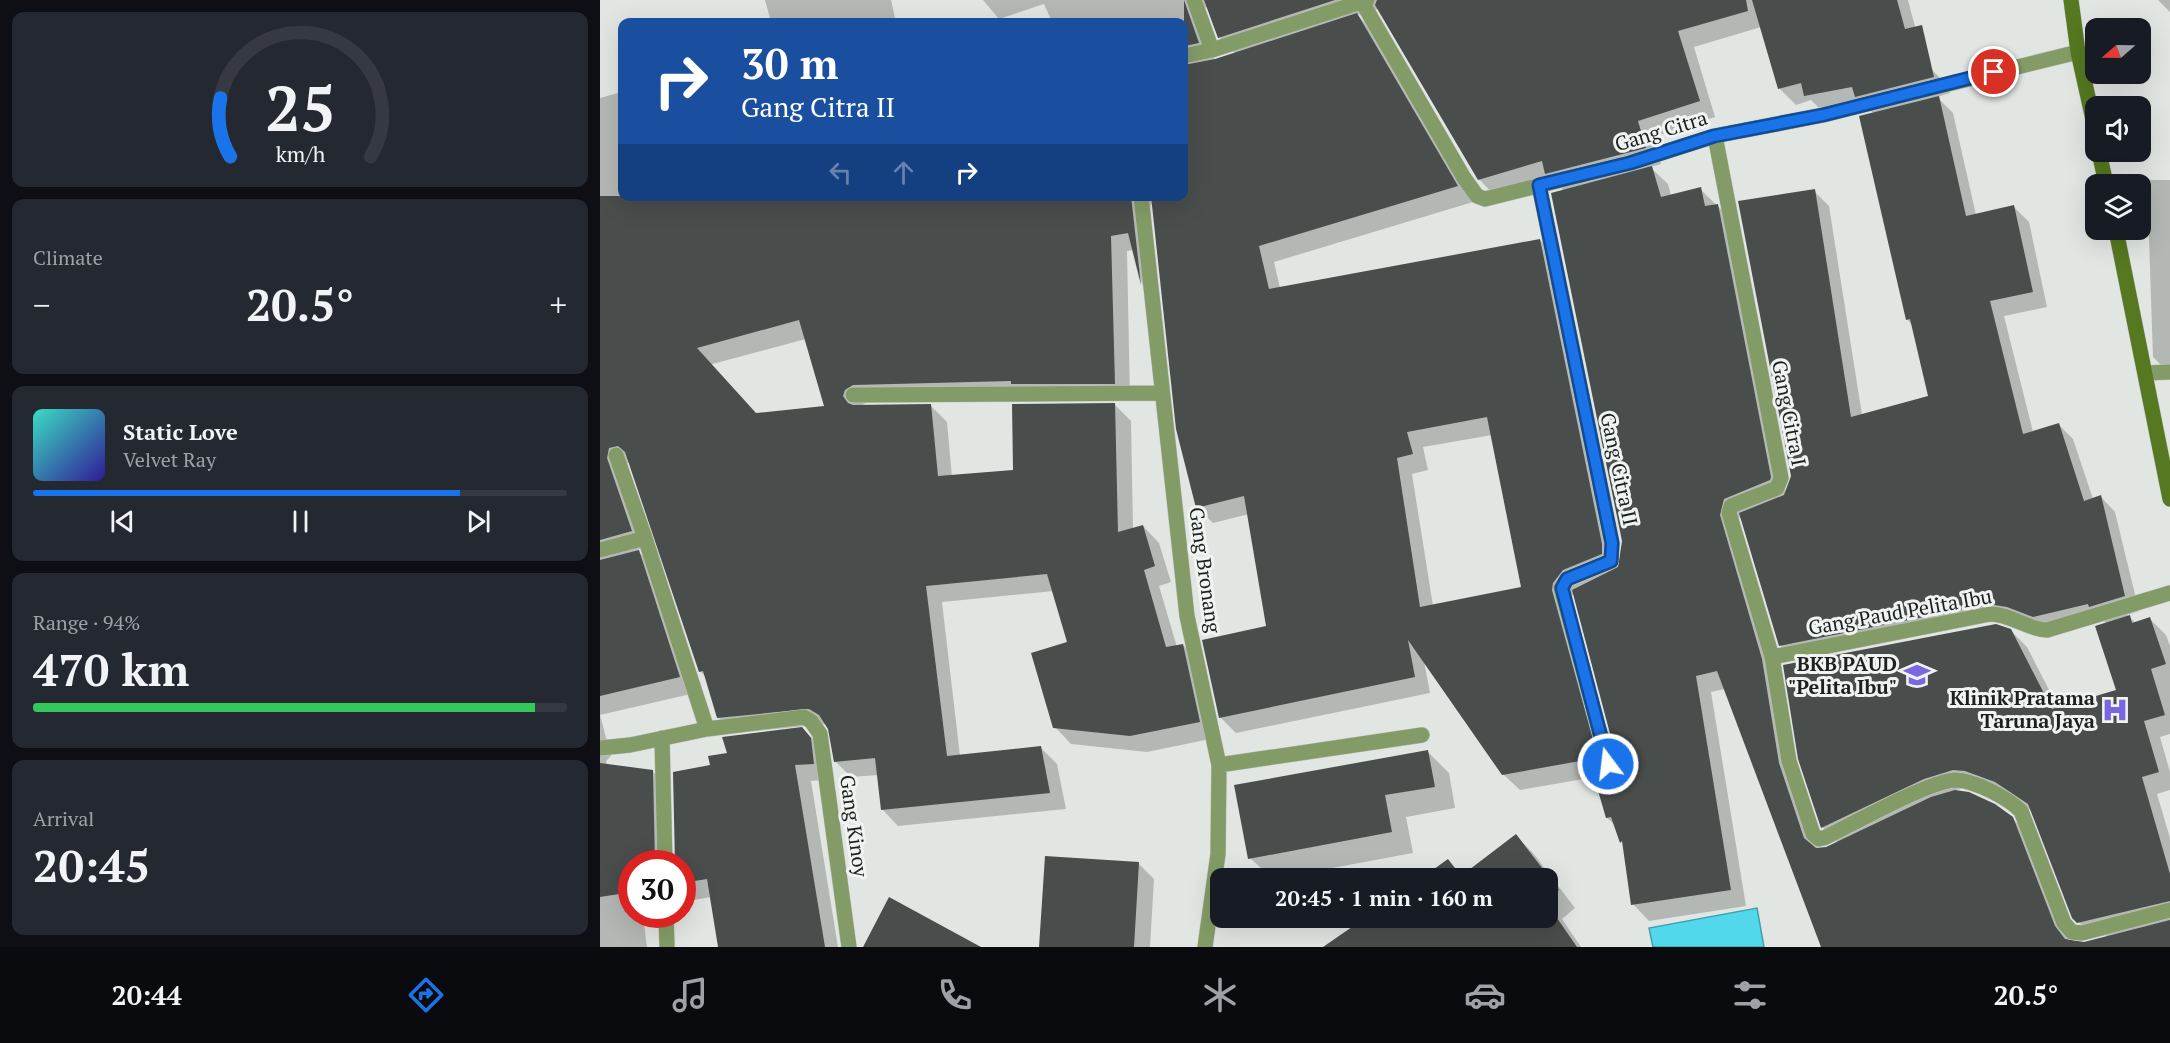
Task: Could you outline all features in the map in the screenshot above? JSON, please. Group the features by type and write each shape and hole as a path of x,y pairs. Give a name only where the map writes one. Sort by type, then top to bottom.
{"street":[{"path":"1194,0 1212,50"},
{"path":"2071,0 2078,52 2088,96"},
{"path":"1188,55 1212,50 1364,1"},
{"name":"Gang Citra","path":"1364,1 1464,178 1477,196 1491,198 1630,163 1714,136 1823,115 2078,52"},
{"name":"Gang Citra I","path":"1714,136 1781,478 1777,488 1731,506 1729,509 1772,657 1789,761 1816,837 1824,838 1930,787 1956,780 1975,785 2016,806 2021,812 2064,923 2072,932 2082,933 2170,910"},
{"name":"Gang Citra II","path":"1539,185 1612,543 1611,561 1567,579 1562,588 1608,764"},
{"name":"Gang Bronang","path":"1142,201 1187,616 1219,765 1218,854 1205,947"},
{"path":"2118,240 2147,373 2170,499"},
{"path":"2147,373 2170,372"},
{"path":"853,395 1161,393"},
{"path":"600,748 707,729 616,455"},
{"path":"600,550 645,538"},
{"name":"Gang Paud Pelita Ibu","path":"1772,657 1990,614 2005,615 2027,626 2047,630 2170,593"},
{"name":"Gang Kinoy","path":"707,729 804,717 812,721 820,734 849,947"},
{"path":"1219,765 1422,735"},
{"path":"662,738 665,850"},
{"path":"666,928 667,947"}],"water":[{"path":"1757,908 1764,947 1653,947 1649,928"}],"building":[{"path":"1184,0 1199,43 1188,45 1188,18 1184,18"},
{"path":"1204,0 1335,0 1218,38"},
{"path":"1377,0 1746,0 1748,11 1678,31 1700,101 1638,121 1646,148 1545,174 1542,161 1478,180 1375,5"},
{"path":"1752,0 1897,0 1905,29 1922,25 1934,77 1855,97 1852,87 1804,96 1801,83 1778,89"},
{"path":"1357,13 1458,186 1259,246 1269,289 1540,239 1602,544 1602,554 1563,570 1553,583 1552,590 1601,769 1611,772 1617,766 1617,760 1572,590 1618,567 1622,541 1551,193 1652,166 1661,197 1701,187 1705,206 1718,204 1771,477 1770,480 1724,499 1720,515 1762,659 1779,763 1804,838 1816,848 1826,847 1931,797 1955,790 1969,792 1995,804 2013,817 2055,926 2065,939 2084,942 2170,920 2170,947 1821,947 1717,671 1696,676 1731,890 1631,905 1622,841 1620,843 1611,817 1606,818 1589,760 1591,759 1502,775 1408,640 1415,677 1219,718 1202,640 1266,626 1244,496 1196,508 1176,429 1152,201 1188,201 1188,64 1215,59","holes":["1487,417 1521,587 1420,607 1397,458 1413,454 1407,432"]},
{"path":"1939,96 1966,216 2014,205 2033,292 1990,301 2023,434 2059,423 2084,501 2101,495 2125,596 2089,607 2088,604 2033,617 2007,607 1988,604 1779,646 1739,513 1784,495 1791,476 1738,201 1815,189 1851,417 1928,396 1910,319 1906,320 1859,116"},
{"path":"600,196 618,196 618,201 1132,201 1141,285 1128,233 1111,236 1115,384 1011,384 1011,381 853,385 845,390 843,396 848,403 853,405 931,404 938,476 1013,470 1012,404 1115,403 1118,532 1143,525 1155,566 1144,570 1166,647 1183,644 1200,722 1130,736 1053,728 1031,653 1067,642 1047,574 926,586 947,756 1041,746 1050,793 881,810 875,758 834,762 828,729 819,715 809,709 717,718 703,671 699,672 625,452 618,446 609,448 607,458 632,531 600,540","holes":["799,320 824,406 756,413 697,348"]},
{"path":"639,550 680,677 600,696 600,560"},
{"path":"2130,615 2132,623 2150,617 2166,664 2151,669 2165,715 2144,721 2159,772 2142,777 2170,874 2170,901 2077,923 2072,918 2028,804 1995,782 1965,771 1953,770 1924,779 1821,828 1798,759 1783,665 1996,624 2011,629 2052,709 2116,690 2095,626"},
{"path":"802,727 811,738 814,764 795,765 825,947 718,947 707,879 696,881 696,850 675,850 673,772 710,765 708,756 727,753 722,737"},
{"path":"1428,750 1435,787 1385,795 1392,832 1248,859 1234,785"},
{"path":"600,763 653,770 655,850 618,850 618,894 600,897"},
{"path":"1516,834 1542,868 1471,868"},
{"path":"1045,856 1139,862 1134,947 1039,947"},
{"path":"1448,859 1455,868 1435,868"},
{"path":"889,897 981,947 863,947"},
{"path":"1558,919 1577,947 1323,947 1351,928 1558,928"}],"place":[{"name":"BKB PAUD \"Pelita Ibu\"","path":"1917,675"},
{"name":"Klinik Pratama Taruna Jaya","path":"2115,710"}],"route":[{"path":"1608,764 1562,593 1562,584 1567,579 1611,561 1612,543 1539,185 1630,163 1714,136 1823,115 1994,72"}]}
